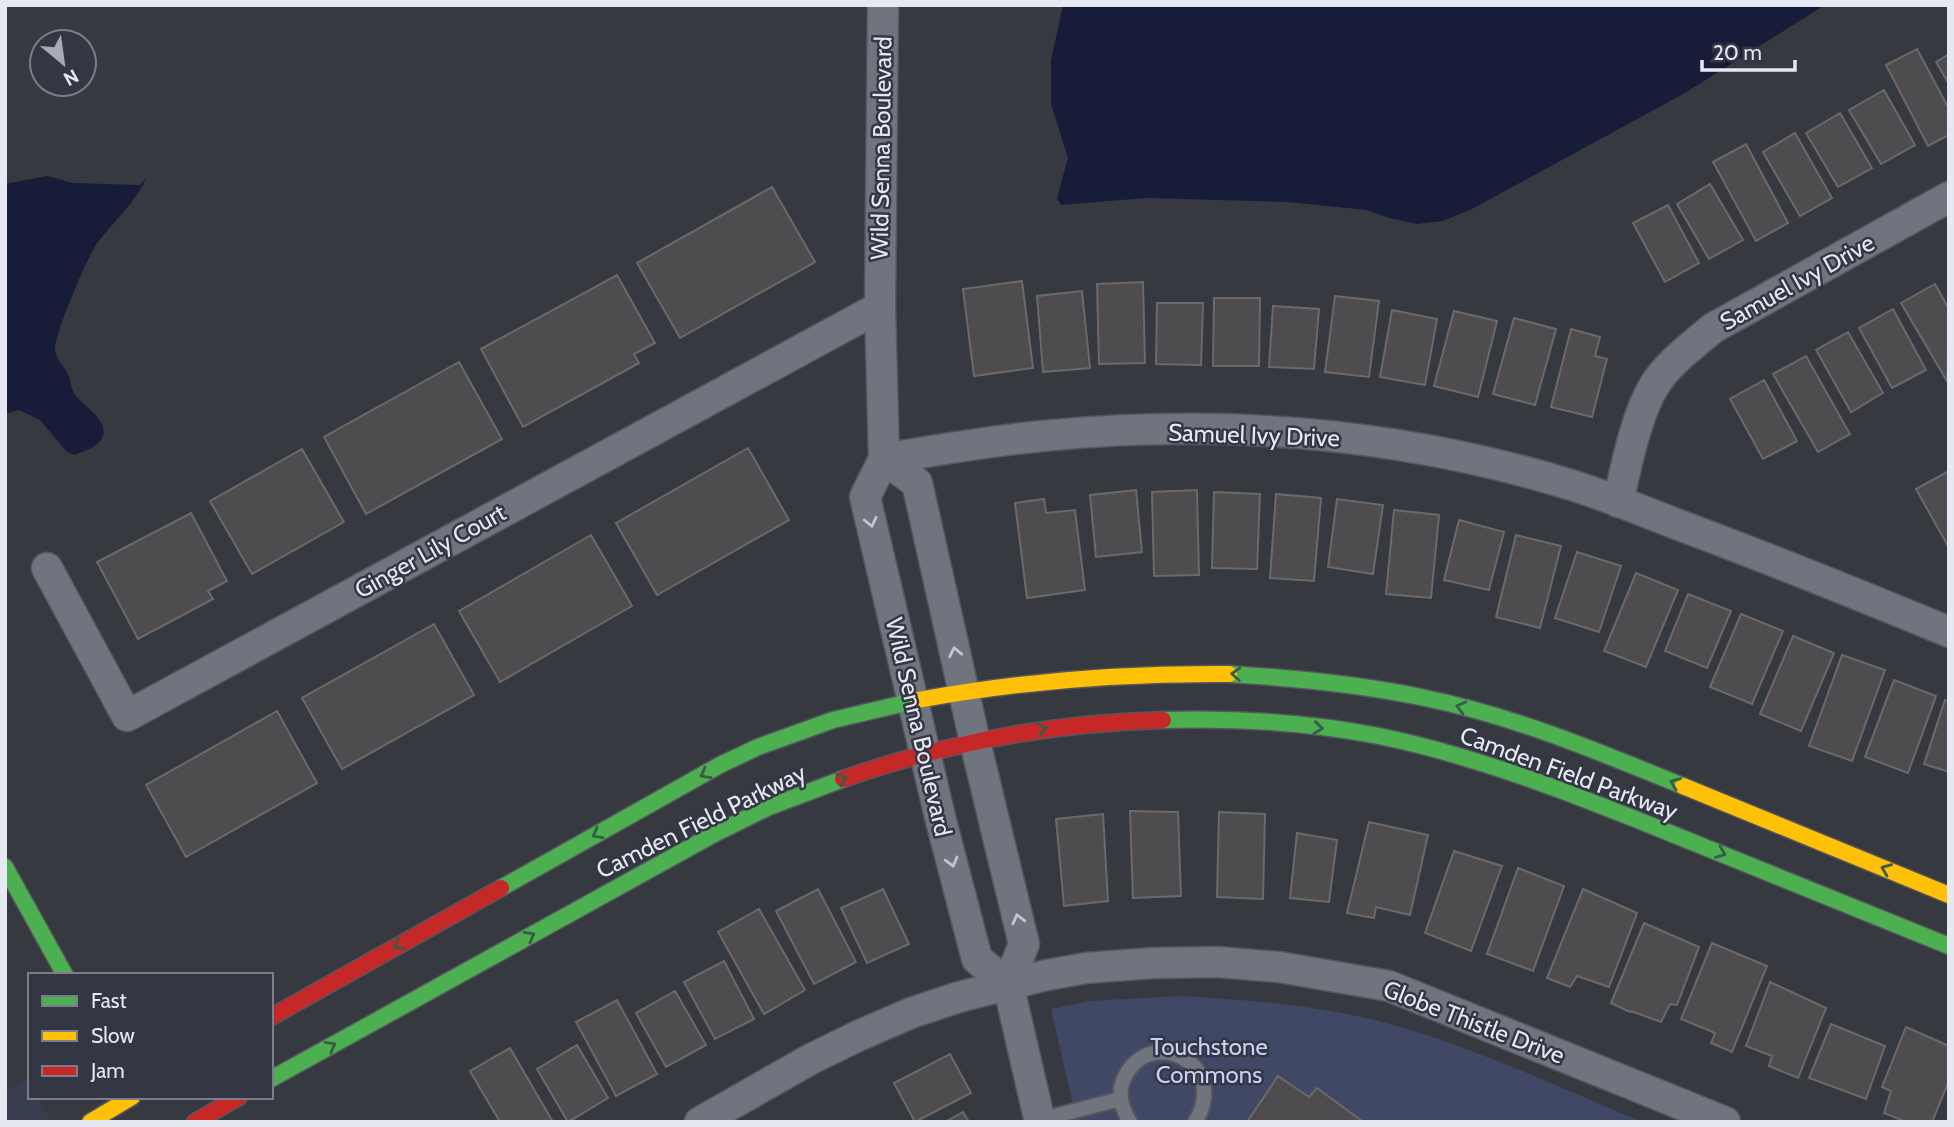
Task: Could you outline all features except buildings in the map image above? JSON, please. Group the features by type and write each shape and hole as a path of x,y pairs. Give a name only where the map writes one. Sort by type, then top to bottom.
{"street":[{"name":"Wild Senna Boulevard","path":"883,5 880,307 884,459 865,497 925,754 977,959 1008,984"},
{"name":"Samuel Ivy Drive","path":"1618,502 1636,432 1654,385 1681,355 1713,328 1949,197"},
{"name":"Ginger Lily Court","path":"47,568 127,716 880,307"},
{"name":"Samuel Ivy Drive","path":"884,459 1043,436 1208,429 1331,436 1453,455 1569,484 1949,632"},
{"path":"884,459 917,483 963,691 1024,944 1008,984 1040,1121"},
{"name":"Camden Field Parkway","path":"273,1016 656,800 754,748 832,719 913,699 963,691 1127,674 1217,673 1319,681 1414,695 1466,708 1545,732 1949,895"},
{"name":"Camden Field Parkway","path":"273,1078 727,828 799,794 925,754 975,742 1061,726 1160,718 1290,724 1380,737 1458,755 1554,786 1949,946"},
{"path":"5,867 64,973"},
{"name":"Globe Thistle Drive","path":"700,1122 810,1059 911,1013 1008,984 1086,968 1216,962 1279,967 1389,986 1725,1122"},
{"path":"195,1122 235,1099"},
{"path":"90,1122 134,1101"}],"lane":[{"path":"1130,1122 1120,1099 1121,1086 1126,1073 1135,1062 1154,1053 1175,1053 1198,1070 1204,1083 1205,1097 1202,1111 1195,1122"},
{"path":"1040,1121 1120,1099"}],"shaded area":[{"path":"1063,5 1825,5 1685,93 1472,209 1443,221 1417,224 1367,210 1287,202 1146,198 1061,205 1057,198 1068,158 1051,104 1051,60"},
{"path":"47,176 73,183 140,185 147,177 131,203 93,250 59,330 56,355 67,372 75,395 95,414 104,432 97,444 75,455 67,452 40,420 19,410 5,414 5,184"},
{"path":"27,1079 28,1099 38,1099 51,1122 5,1122 5,1091"}],"green space":[{"name":"Touchstone Commons","path":"1180,996 1312,1008 1390,1024 1486,1057 1643,1122 1077,1122 1051,1009 1090,1001"}],"traffic: fast":[{"path":"1229,674 1352,685 1458,706 1556,736 1683,786"},
{"path":"501,888 720,765 758,747 833,720 918,700"},
{"path":"1163,720 1244,720 1325,727 1379,736 1451,754 1591,802 1949,946"},
{"path":"273,1078 716,833 769,807 843,779"},
{"path":"5,867 64,973"}],"traffic: slow":[{"path":"918,700 1073,680 1229,674"},
{"path":"1683,786 1949,895"},
{"path":"90,1122 129,1099"}],"traffic: jam":[{"path":"843,779 921,755 1000,737 1081,725 1163,720"},
{"path":"273,1016 501,888"},
{"path":"195,1122 235,1099"}]}
